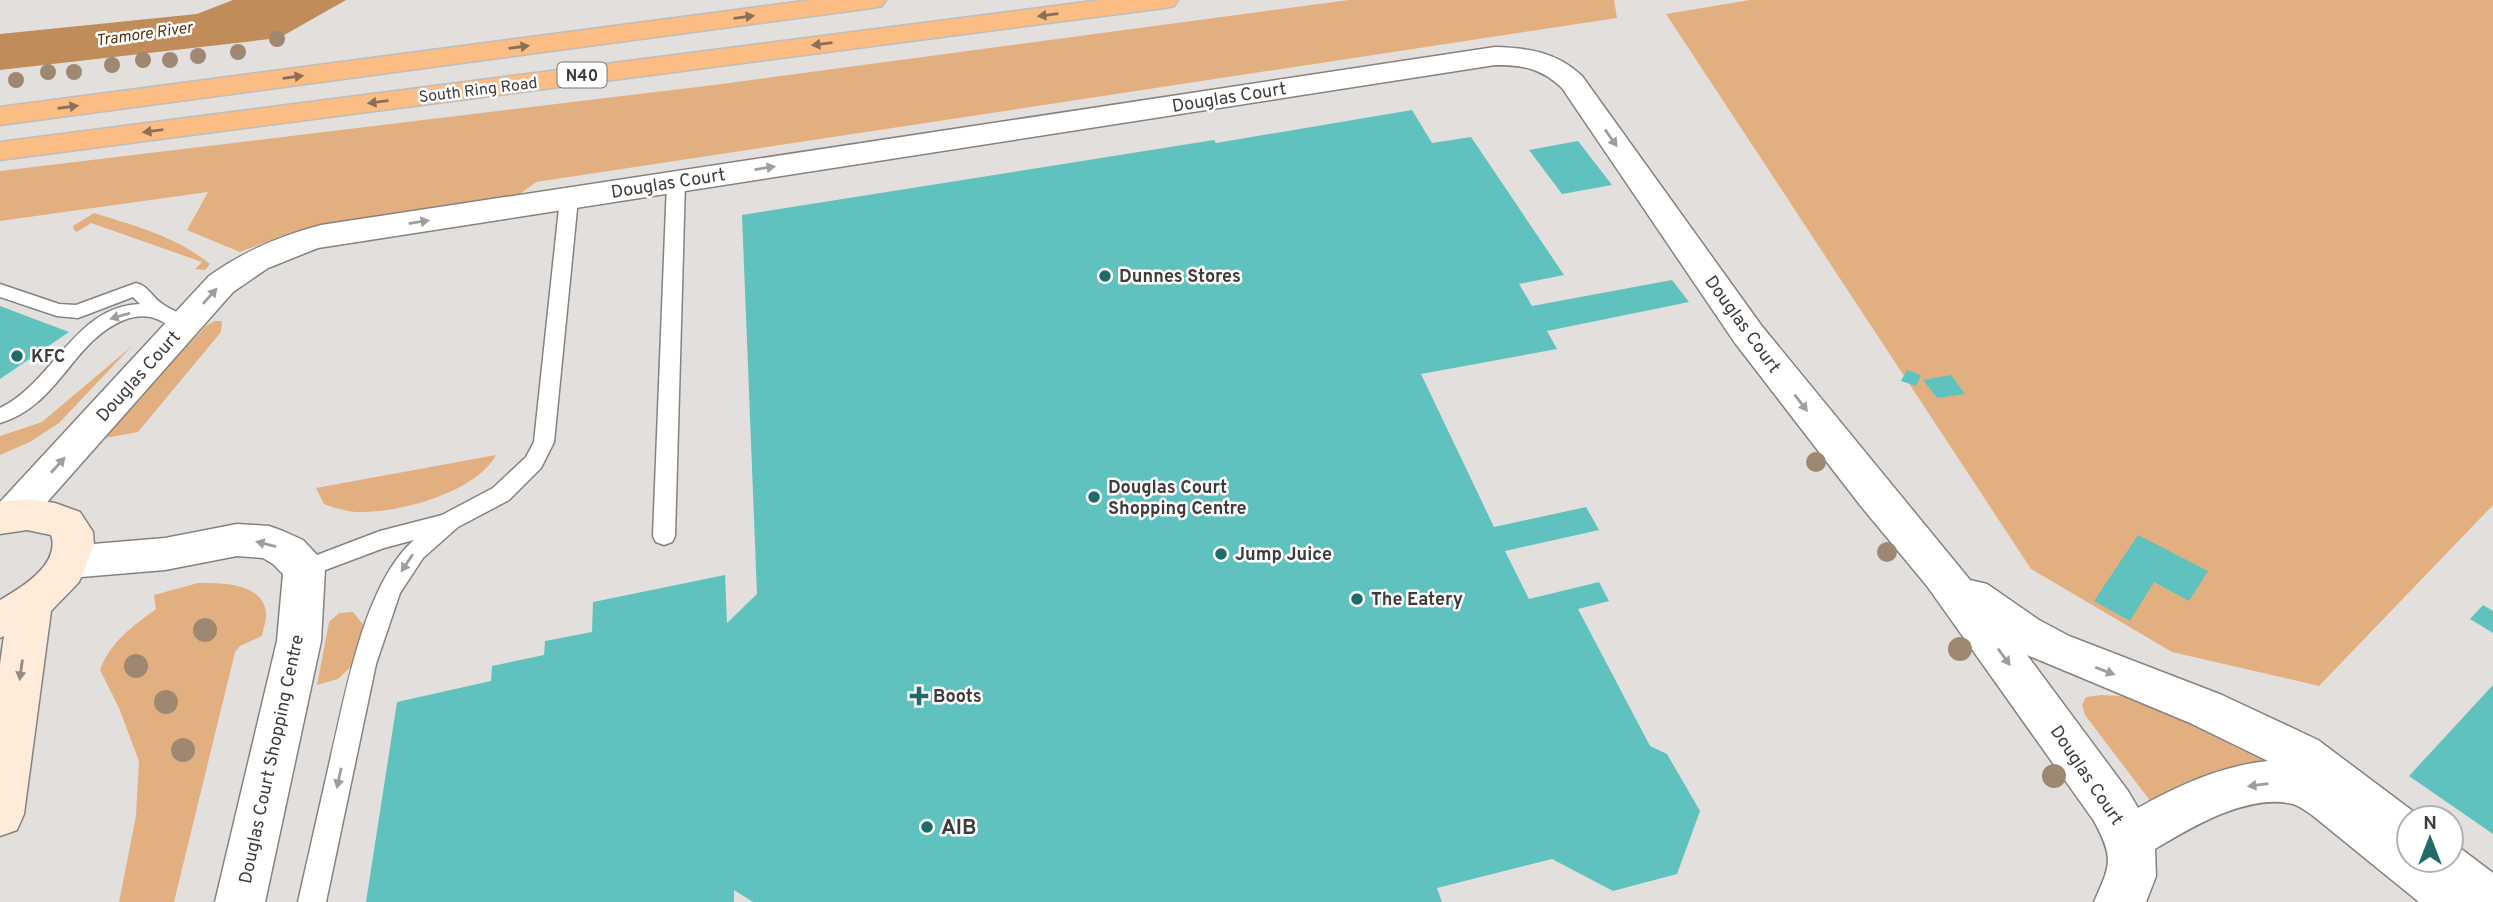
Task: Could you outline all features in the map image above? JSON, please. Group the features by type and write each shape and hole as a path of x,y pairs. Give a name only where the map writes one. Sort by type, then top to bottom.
{"highway":[{"name":"N40","path":"0,116 872,0"},
{"name":"South Ring Road","path":"0,151 1164,0"}],"main road":[{"path":"0,814 15,611 54,583 69,562 74,544 70,528 58,518 38,513 6,517"}],"street":[{"name":"Douglas Court","path":"6,517 171,318 249,262 284,246 321,236 1495,56 1524,56 1544,60 1572,82 1748,334 1874,494 1942,574 2111,806 2126,875"},
{"path":"69,562 165,554 237,540 268,542 288,552 304,569"},
{"name":"Douglas Court Shopping Centre","path":"240,902 299,641 304,569"},
{"path":"1942,574 2024,633 2054,649 2206,709 2302,755 2395,825"},
{"path":"2126,875 2191,802 2223,790 2263,784 2295,783 2332,801 2458,902"},
{"path":"2456,874 2491,902"}],"lane":[{"path":"664,536 676,182"},
{"path":"312,902 364,664 390,590 415,552 450,522 501,494 534,462 544,442 569,199"},
{"path":"0,290 57,310 78,312 89,310 117,294 136,289 171,318"},
{"path":"0,416 32,398 86,336 104,321 134,312 171,318"},
{"path":"304,569 380,540 450,522"}],"shaded area":[{"path":"1349,0 1614,0 1617,18 536,182 512,200 290,233 240,252 187,230 208,192 0,221 0,171 714,85"},
{"path":"1750,0 2493,0 2493,505 2319,686 2172,652 2031,569 1666,14"},
{"path":"94,213 170,239 210,264 205,270 195,269 202,262 91,223 77,232 74,230 73,226"},
{"path":"222,321 221,332 138,432 100,439 206,326"},
{"path":"132,346 59,423 30,442 0,455 0,436 42,422"},
{"path":"496,455 486,468 453,490 413,505 392,509 356,512 336,508 324,504 316,488"},
{"path":"198,583 239,586 257,595 266,613 262,636 240,646 235,652 174,902 119,902 136,816 139,761 119,708 100,670 116,643 156,609 154,595"},
{"path":"353,612 377,642 338,679 317,685 329,622 339,613"},
{"path":"2086,697 2142,697 2283,766 2199,777 2167,791 2151,802 2085,715 2082,705"}],"water":[{"name":"Tramore River","path":"233,0 346,0 279,38 0,70 0,34 197,14"}],"building":[{"path":"1412,110 1432,143 1471,137 1564,275 1519,284 1532,306 1672,280 1689,302 1547,331 1557,349 1421,374 1494,527 1586,507 1599,530 1505,551 1529,599 1599,582 1609,601 1578,609 1650,746 1667,754 1700,811 1677,874 1613,891 1552,859 1437,888 1442,902 753,902 734,890 734,902 366,902 397,702 491,681 492,666 544,655 545,641 592,632 593,602 725,575 727,623 757,594 742,215 1214,140 1216,143"},
{"path":"1578,141 1612,185 1562,194 1529,150"},
{"name":"KFC","path":"0,306 69,332 0,379"},
{"path":"1907,370 1921,375 1916,386 1901,381"},
{"path":"1951,375 1965,394 1937,398 1923,380"},
{"path":"2138,535 2208,571 2189,601 2154,582 2130,621 2094,601"},
{"path":"2483,605 2493,611 2493,633 2470,619"},
{"path":"2493,685 2493,834 2465,815 2465,804 2450,804 2409,776"}],"place":[{"name":"Dunnes Stores","path":"1105,276"},
{"name":"KFC","path":"17,356"},
{"name":"Douglas Court Shopping Centre","path":"1094,497"},
{"name":"Jump Juice","path":"1221,554"},
{"name":"The Eatery","path":"1357,599"},
{"name":"Boots","path":"919,696"},
{"name":"AIB","path":"927,827"}]}
